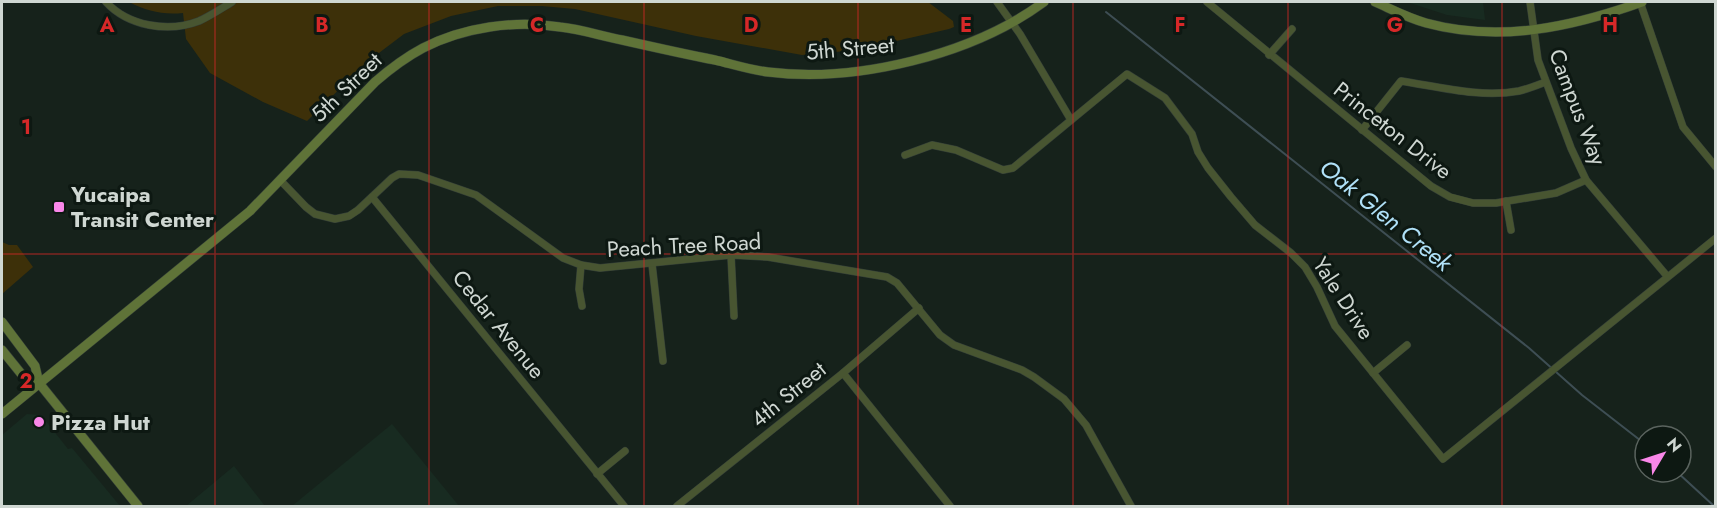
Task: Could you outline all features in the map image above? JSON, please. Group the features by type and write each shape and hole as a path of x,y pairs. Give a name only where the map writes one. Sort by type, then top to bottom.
{"main road":[{"name":"5th Street","path":"2,414 250,211 352,104 393,67 423,48 471,31 522,24 560,27 768,72 819,74 864,71 902,64 943,52 1011,21 1044,2"},
{"path":"1375,2 1426,23 1502,33 1533,30 1604,15 1641,2"},
{"path":"2,322 35,366 39,383 138,507"},
{"path":"2,350 23,376 39,383"}],"street":[{"path":"106,2 130,20 153,26 199,21 232,2"},
{"path":"997,2 1071,120"},
{"name":"Princeton Drive","path":"1207,2 1431,186 1450,197 1473,203 1506,201 1556,193 1586,180"},
{"name":"Campus Way","path":"1530,2 1538,60 1571,148 1586,180 1667,276"},
{"path":"1641,2 1683,127 1716,167"},
{"path":"1269,55 1292,30"},
{"name":"Yale Drive","path":"905,155 932,146 956,150 1003,170 1013,168 1126,74 1165,98 1192,134 1198,152 1208,168 1231,197 1255,225 1305,267 1335,326 1443,459 1716,238"},
{"path":"1362,130 1401,81 1475,93 1521,91 1546,82"},
{"name":"Peach Tree Road","path":"280,181 315,214 335,219 349,216 399,174 418,175 476,195 563,258 581,265 600,268 731,255 768,257 887,277 897,283 940,335 954,345 1034,376 1064,399 1086,425 1131,507"},
{"name":"Cedar Avenue","path":"372,197 624,507"},
{"path":"1506,201 1511,230"},
{"path":"731,255 734,316"},
{"path":"652,264 663,361"},
{"name":"Peach Tree Road","path":"581,265 579,289 582,306"},
{"name":"4th Street","path":"682,505 919,308"},
{"path":"1373,373 1407,345"},
{"path":"843,373 950,507"},
{"path":"597,474 625,451"}],"shaded area":[{"path":"129,2 928,2 953,21 954,27 857,50 802,55 696,36 575,9 498,6 451,16 404,34 367,62 307,121 263,102 210,73 186,39 183,13 155,12"},
{"path":"1407,2 1483,2 1485,20 1447,15"},
{"path":"2,242 17,245 33,267 2,294"},
{"path":"27,414 41,415 68,449 72,448 120,506 2,506 2,435"},
{"path":"392,424 459,506 292,506"},
{"path":"234,466 265,506 186,506"}],"waterway":[{"name":"Oak Glen Creek","path":"1106,12 1529,348 1582,395 1633,435"},
{"name":"Oak Glen Creek","path":"1690,484 1714,506"}],"place":[{"name":"Yucaipa Transit Center","path":"59,207"},
{"name":"Pizza Hut","path":"39,422"}]}
